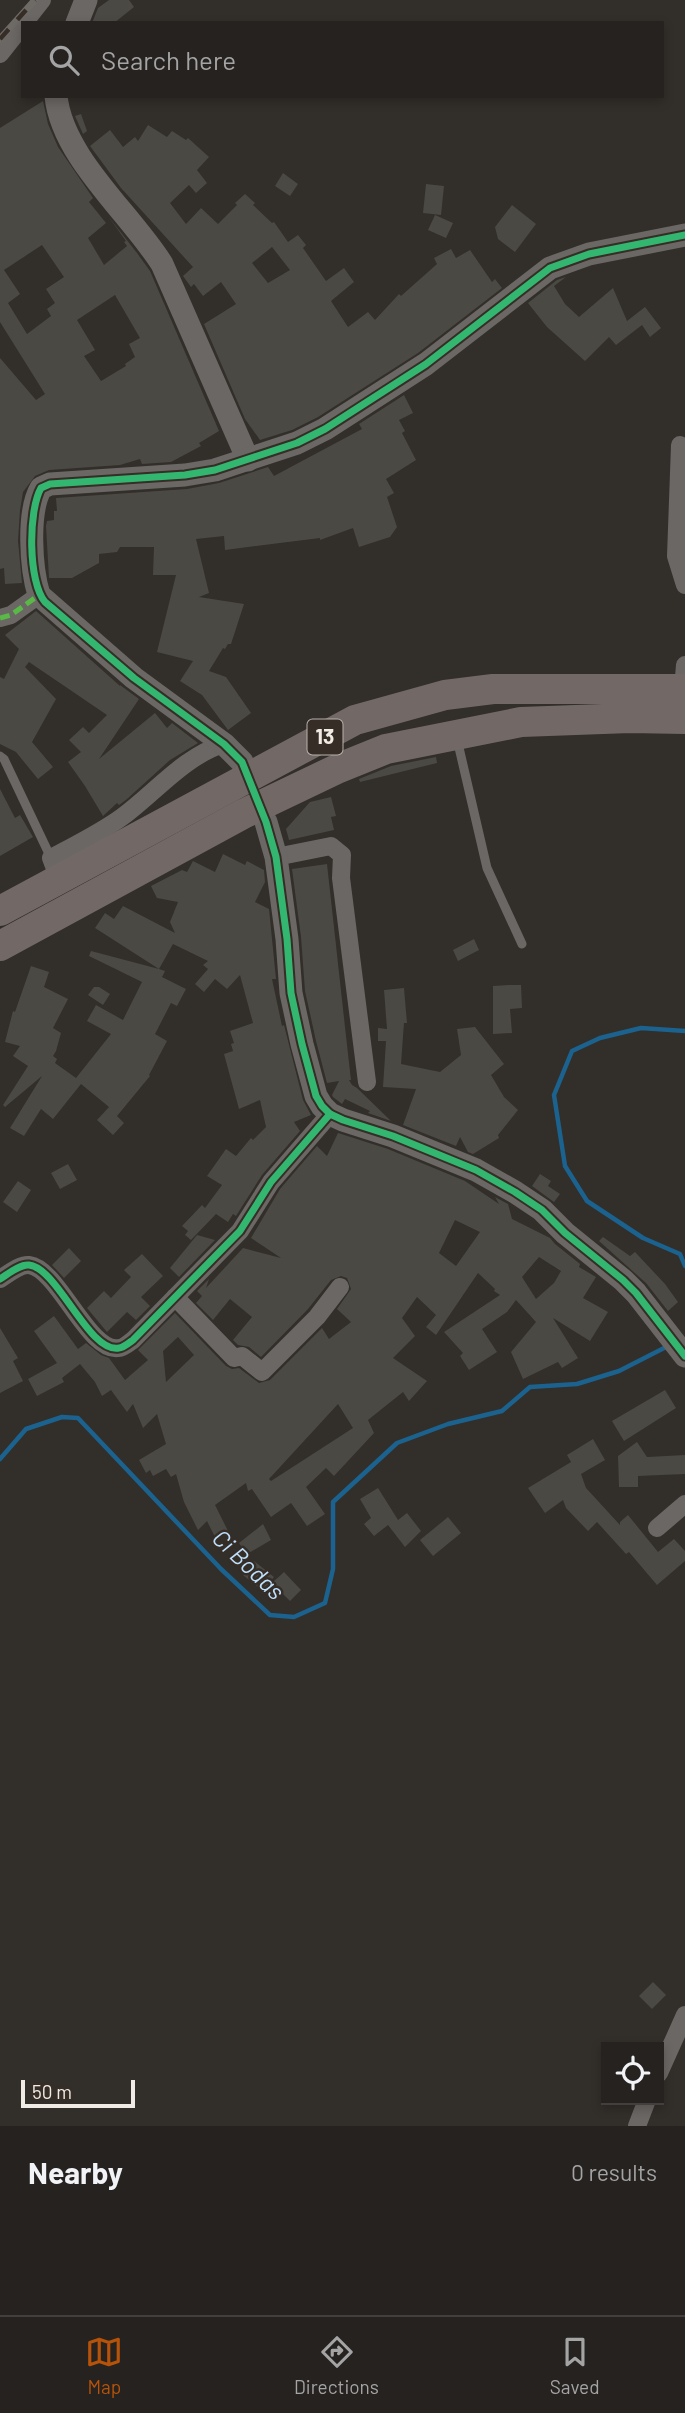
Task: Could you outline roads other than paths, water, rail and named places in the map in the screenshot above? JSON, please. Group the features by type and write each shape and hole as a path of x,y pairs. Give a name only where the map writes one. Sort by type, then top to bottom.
{"highway":[{"name":"13","path":"0,911 55,869 355,720 445,695 493,689 684,681"},
{"name":"13","path":"0,946 243,814 339,768 386,749 521,722 685,719"}],"street":[{"path":"26,21 42,0"},
{"path":"78,21 86,0"},
{"path":"0,54 21,28"},
{"path":"56,98 64,130 92,173 148,241 162,264 248,460"},
{"path":"242,762 224,744 134,678 39,595 34,580 33,536 34,509 41,488 50,484 186,475 215,470 296,443 325,429 426,364 550,268 589,254 685,235"},
{"path":"680,445 676,556 685,585"},
{"path":"0,618 11,615 39,595"},
{"path":"55,869 89,838 122,817 198,755 224,744"},
{"path":"267,822 276,857 296,1018 316,1096 330,1114 476,1170 516,1192 542,1210 565,1233 623,1280 676,1346"},
{"path":"276,857 331,846 342,855 341,878 367,1082"},
{"path":"0,1279 22,1266 31,1265 44,1273 98,1341 112,1348 119,1348 133,1340 240,1231 271,1182 330,1114"},
{"path":"175,1297 234,1358 242,1356 262,1372 317,1317 340,1287"},
{"path":"657,1528 685,1504"},
{"path":"664,2062 685,2015"},
{"path":"637,2126 645,2105"}],"lane":[{"path":"456,734 487,868 522,944"},
{"path":"0,755 55,869"}],"waterway":[{"name":"Ci Bodas","path":"685,1031 641,1028 600,1038 572,1051 554,1095 565,1166 587,1201 643,1238 680,1254 685,1266"},
{"name":"Ci Bodas","path":"0,1459 26,1429 62,1417 78,1418 221,1569 270,1615 294,1617 325,1603 333,1569 333,1502 397,1443 448,1424 502,1411 530,1387 577,1384 619,1371 668,1346"}],"railway":[{"path":"0,39 35,0"}]}
